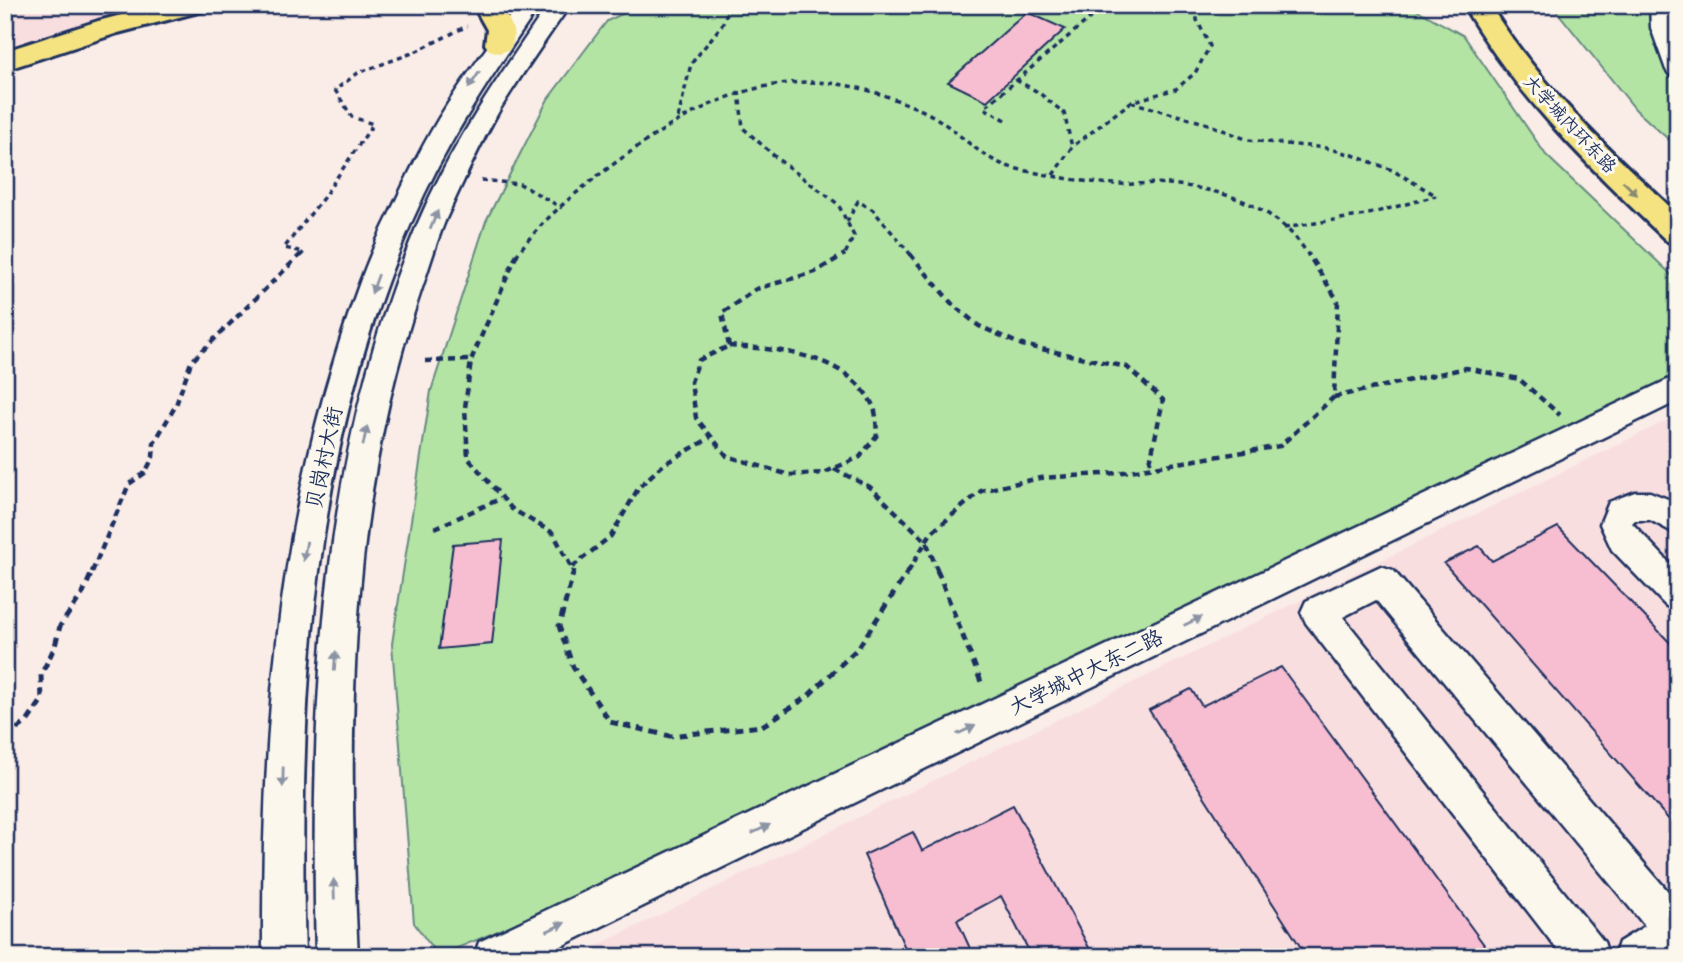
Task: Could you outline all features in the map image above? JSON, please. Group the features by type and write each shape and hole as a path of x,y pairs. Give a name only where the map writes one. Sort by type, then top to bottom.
{"main road":[{"path":"5,45 134,5"},
{"path":"5,61 108,27 192,5"},
{"name":"大学城内环东路","path":"1476,5 1513,61 1576,135 1678,233"},
{"name":"大学城内环东路","path":"1504,5 1541,59 1566,88 1604,130 1678,200"},
{"path":"477,15 501,30 499,44"}],"street":[{"name":"贝岗村大街","path":"284,957 281,871 283,762 293,638 306,543 340,386 381,266 413,192 466,93 529,5"},
{"name":"贝岗村大街","path":"337,957 331,772 334,667 353,498 371,409 390,339 415,268 463,154 501,86 559,5"},
{"path":"1661,5 1662,28 1678,70"},
{"name":"大学城中大东二路","path":"494,957 1678,387"},
{"path":"1678,521 1653,507 1635,504 1620,512 1616,524 1624,540 1678,595"},
{"path":"1589,957 1318,612 1381,581 1677,931 1634,957"}],"path":[{"path":"678,118 684,87 698,51 718,33 728,17 730,5"},
{"path":"1053,175 1072,147 1131,102 1176,89 1195,73 1210,46 1197,20 1197,6"},
{"path":"1006,120 984,108 1096,13"},
{"path":"5,737 27,722 42,700 41,674 55,646 60,626 83,593 129,484 145,473 153,457 154,443 176,405 191,362 304,252 284,248 323,198 373,124 352,117 335,90 358,73 415,52 477,15"},
{"path":"1016,80 1038,92 1064,113 1072,147"},
{"path":"1334,397 1338,301 1301,243 1269,215 1244,199 1168,184 1114,184 1019,170 977,152 941,121 900,101 863,88 829,83 739,91 678,118 573,194 562,208 538,227 517,255 471,360 465,408 468,458 512,509 554,533 574,571 559,626 573,667 610,722 670,736 762,726 807,697 858,648 931,533 981,491 1040,478 1118,473 1280,446 1334,397 1466,368 1519,379 1560,415"},
{"path":"729,346 722,313 756,289 815,272 844,257 854,236 838,204 779,160 743,128 739,91"},
{"path":"1131,102 1208,124 1248,140 1326,148 1353,155 1392,170 1437,196 1365,215 1283,228"},
{"path":"473,179 520,184 562,208"},
{"path":"847,222 858,201 873,210 953,306 978,326 1022,345 1127,367 1163,400 1149,467"},
{"path":"729,346 753,347 819,359 859,386 874,409 877,435 860,457 823,473 789,475 727,456 709,438 696,418 691,382 699,360 729,346"},
{"path":"425,361 471,360"},
{"path":"572,568 611,536 639,486 664,464 709,438"},
{"path":"833,469 870,487 926,541 983,687"},
{"path":"435,528 502,498"}],"shaded area":[{"path":"5,5 146,5 5,47"},
{"path":"1678,415 1678,957 574,957"}],"green space":[{"path":"641,5 1408,5 1464,36 1546,155 1678,281 1678,379 652,867 438,956 414,923 392,644 431,391 486,221 548,99 607,21"},
{"path":"1552,5 1678,5 1678,148 1636,110"}],"building":[{"path":"1027,12 1065,29 987,101 948,82"},
{"path":"1558,527 1678,651 1678,830 1444,563 1479,546 1492,561"},
{"path":"503,540 492,644 439,649 453,544"},
{"path":"1281,667 1493,957 1307,957 1149,710 1191,689 1202,706"},
{"path":"1013,805 1094,957 1032,957 1001,896 957,920 974,957 909,957 864,855 913,832 922,851"}]}
